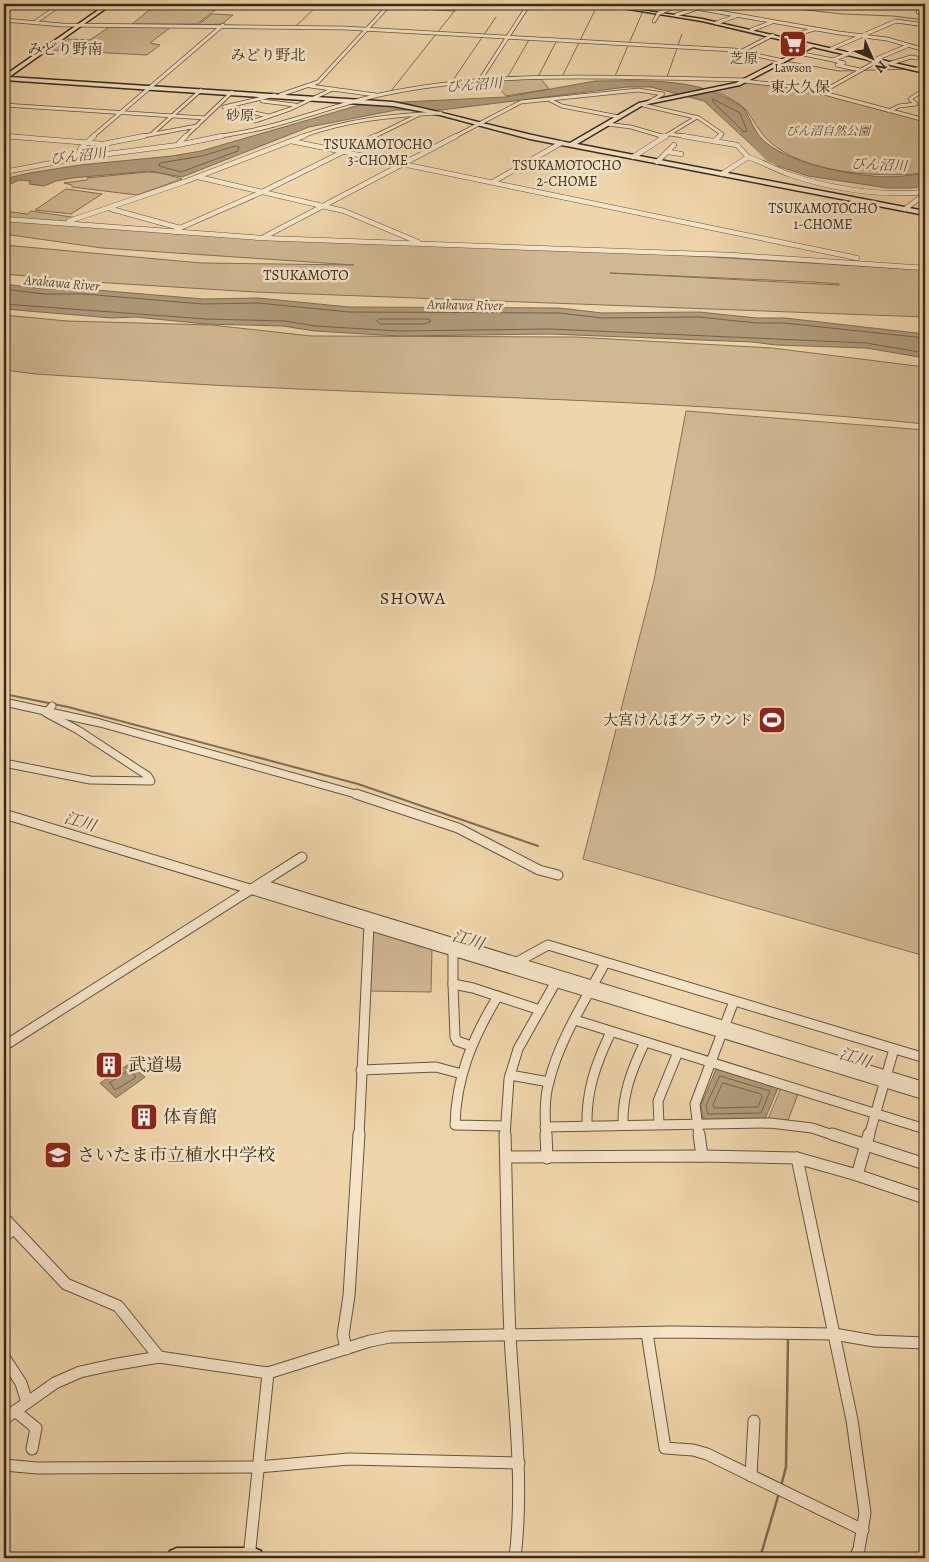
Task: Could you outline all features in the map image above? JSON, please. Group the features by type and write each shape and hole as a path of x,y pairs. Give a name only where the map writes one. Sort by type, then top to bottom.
{"main road":[{"path":"177,1558 254,1558"}],"street":[{"path":"34,23 61,4 108,5"},
{"path":"224,108 278,95 318,82 390,4"},
{"path":"480,80 529,4"},
{"path":"600,4 676,15 751,30 925,71"},
{"path":"615,6 622,4"},
{"path":"672,4 816,29 887,39 925,50"},
{"path":"770,4 777,5"},
{"path":"4,78 108,5"},
{"path":"654,21 659,13 679,5"},
{"path":"676,15 697,8"},
{"path":"925,9 918,12 925,14"},
{"path":"716,23 738,15"},
{"path":"4,20 80,25 223,25 366,29 742,51 783,61"},
{"path":"751,30 774,21"},
{"path":"831,49 896,21 925,24"},
{"path":"84,156 80,149 88,141 223,25"},
{"path":"786,38 816,29"},
{"path":"742,51 773,36"},
{"path":"570,145 641,104 712,90 745,81 813,45"},
{"path":"822,92 877,59 907,46"},
{"path":"798,52 844,63 838,66 860,70"},
{"path":"833,60 850,53"},
{"path":"891,63 910,57 917,58"},
{"path":"917,69 925,66"},
{"path":"4,170 84,156 179,143 263,126 360,101 428,87 480,80 624,77 745,81 795,86 925,120"},
{"path":"4,78 360,101"},
{"path":"310,86 333,89 439,112 525,136 925,213"},
{"path":"255,121 269,117 333,89"},
{"path":"889,111 900,106 916,104 910,99 925,89"},
{"path":"152,134 201,90"},
{"path":"262,238 520,102 634,91 651,91 663,94 649,102"},
{"path":"179,143 232,92"},
{"path":"258,100 297,105"},
{"path":"550,100 562,106 619,117"},
{"path":"4,170 197,141 266,127 360,101"},
{"path":"641,104 697,117 714,126 722,134 714,141"},
{"path":"4,105 205,118"},
{"path":"216,107 244,108 269,117"},
{"path":"65,223 111,209 322,129 393,115 439,112"},
{"path":"175,232 180,228 262,192 420,114"},
{"path":"633,157 697,117"},
{"path":"607,124 631,127 650,134 714,141 737,146 748,157 806,180 794,188"},
{"path":"4,136 88,141 104,144 197,126"},
{"path":"291,141 883,264"},
{"path":"493,182 561,143"},
{"path":"657,162 674,145"},
{"path":"668,152 681,154"},
{"path":"722,174 748,157"},
{"path":"198,177 344,211 423,244"},
{"path":"800,178 879,191 925,193"},
{"path":"905,209 925,193"},
{"path":"111,209 180,228"},
{"path":"4,219 262,238 731,254 925,268"},
{"path":"4,702 50,708 355,794 416,816 458,828 539,870 558,875"},
{"path":"4,763 90,780 151,781 148,776 78,730 46,713 50,708"},
{"path":"4,814 256,886 885,1078 925,1087"},
{"path":"4,1046 302,857"},
{"path":"256,886 369,924 456,948 517,962 558,978"},
{"path":"346,1349 343,1335 349,1296 357,1179 369,924"},
{"path":"517,962 548,945 925,1058"},
{"path":"456,948 454,984 455,1038 471,1046"},
{"path":"547,1158 545,1127 550,1075 575,1020 605,963"},
{"path":"515,1558 520,1524 519,1463 510,1334 506,1126 510,1075 518,1049 558,978"},
{"path":"454,984 473,988 540,1010"},
{"path":"498,996 471,1046 454,1108 455,1125 506,1126"},
{"path":"702,1156 695,1104 734,1001"},
{"path":"575,1020 925,1129"},
{"path":"587,1126 587,1093 591,1078 611,1032"},
{"path":"623,1125 623,1094 629,1075 645,1042"},
{"path":"857,1175 894,1049"},
{"path":"659,1124 658,1101 678,1052"},
{"path":"361,1070 436,1067 462,1074"},
{"path":"510,1075 549,1082"},
{"path":"885,1078 925,1095"},
{"path":"545,1127 770,1123 812,1128 925,1164"},
{"path":"507,1157 702,1156 796,1158 857,1175 925,1198"},
{"path":"796,1158 852,1420 865,1513 856,1558"},
{"path":"4,1218 66,1284 118,1306 160,1357"},
{"path":"4,1236 14,1229"},
{"path":"647,1333 665,1448 693,1450 707,1454 862,1530"},
{"path":"4,1419 55,1383 80,1372 160,1357 268,1373 370,1340 390,1337 647,1333 834,1334 874,1341 925,1343"},
{"path":"4,1357 21,1383 27,1402"},
{"path":"249,1558 268,1373"},
{"path":"15,1411 36,1428 32,1449"},
{"path":"751,1476 754,1421"},
{"path":"4,1465 37,1468 258,1467 349,1459 519,1463"}],"green space":[{"path":"166,4 223,4 197,24 132,24 153,7 161,8"},
{"path":"212,14 233,15 222,24 198,25"},
{"path":"109,27 171,27 150,43 160,45 147,55 53,50 68,39 90,40"},
{"path":"541,79 549,89 506,96 492,80"},
{"name":"びん沼自然公園","path":"745,82 793,86 925,121 925,173 886,175 843,171 802,161 784,152 765,137 743,107 714,90"},
{"path":"147,172 161,173 182,179 137,195 72,187 72,185 64,183 87,180 87,178"},
{"path":"66,189 102,194 71,214 35,210"},
{"path":"4,211 27,214 31,211 78,218 66,223 143,231 646,253 925,270 925,317 255,292 93,282 4,274 4,245 201,263 354,265 102,248 4,234","holes":["610,273 814,282 839,285"]},
{"path":"4,315 67,321 212,325 311,336 575,337 772,348 925,367 925,424 763,410 247,387 36,374 4,370"},
{"name":"大宮けんぽグラウンド","path":"686,411 925,430 925,956 583,859 654,580"},
{"path":"371,927 432,947 431,992 369,991"},
{"path":"781,1088 798,1094 788,1120 768,1119"}],"water":[{"path":"595,81 657,81 702,88 723,96 743,108 762,139 785,154 830,169 879,177 925,173 925,186 888,188 808,176 778,166 757,150 704,101 651,87 627,87 441,110 396,110 309,127 182,177 150,171 72,178 56,181 44,186 29,184 31,181 19,180 4,187 4,182 12,177 30,173 80,165 172,156 201,151 363,104 506,97"},
{"path":"4,284 44,289 84,289 203,299 258,298 349,307 560,308 602,313 699,312 757,318 785,318 925,334 925,358 866,348 776,345 752,342 550,334 399,336 315,331 283,326 206,324 135,317 112,318 4,309"},
{"path":"129,1064 145,1077 116,1098 100,1083"},
{"path":"716,1069 778,1088 765,1119 703,1120 701,1105"}],"waterway":[{"path":"296,26 319,4"},
{"path":"319,4 338,5"},
{"path":"454,11 460,4"},
{"path":"562,77 598,4"},
{"path":"753,4 842,14 893,16 925,20"},
{"path":"343,5 384,7"},
{"path":"388,8 428,10"},
{"path":"433,10 454,11"},
{"path":"391,91 454,11"},
{"path":"615,76 643,11"},
{"path":"451,83 496,17"},
{"path":"212,25 267,26"},
{"path":"667,77 682,34"},
{"path":"507,78 530,38"},
{"path":"538,77 557,40"},
{"path":"785,61 839,71 914,69"},
{"name":"びん沼川","path":"754,145 769,160 787,167"},
{"path":"4,694 68,707 358,784 538,846"},
{"name":"江川","path":"162,858 251,885"},
{"path":"781,1486 786,1467 788,1339"},
{"path":"760,1558 779,1493"}],"place":[{"name":"Lawson","path":"793,44"},
{"name":"大宮けんぽグラウンド","path":"772,720"},
{"name":"武道場","path":"109,1065"},
{"name":"体育館","path":"144,1117"},
{"name":"さいたま市立植水中学校","path":"58,1155"}],"district":[{"name":"みどり野南","path":"65,49"},
{"name":"みどり野北","path":"268,55"},
{"name":"芝原","path":"744,58"},
{"name":"東大久保","path":"800,87"},
{"name":"砂原","path":"240,115"},
{"name":"TSUKAMOTOCHO 3-CHOME","path":"378,152"},
{"name":"TSUKAMOTOCHO 2-CHOME","path":"567,174"},
{"name":"TSUKAMOTOCHO 1-CHOME","path":"823,216"},
{"name":"TSUKAMOTO","path":"306,275"},
{"name":"SHOWA","path":"413,598"}],"water label":[{"name":"Arakawa River","path":"62,283"},
{"name":"Arakawa River","path":"465,305"}]}
